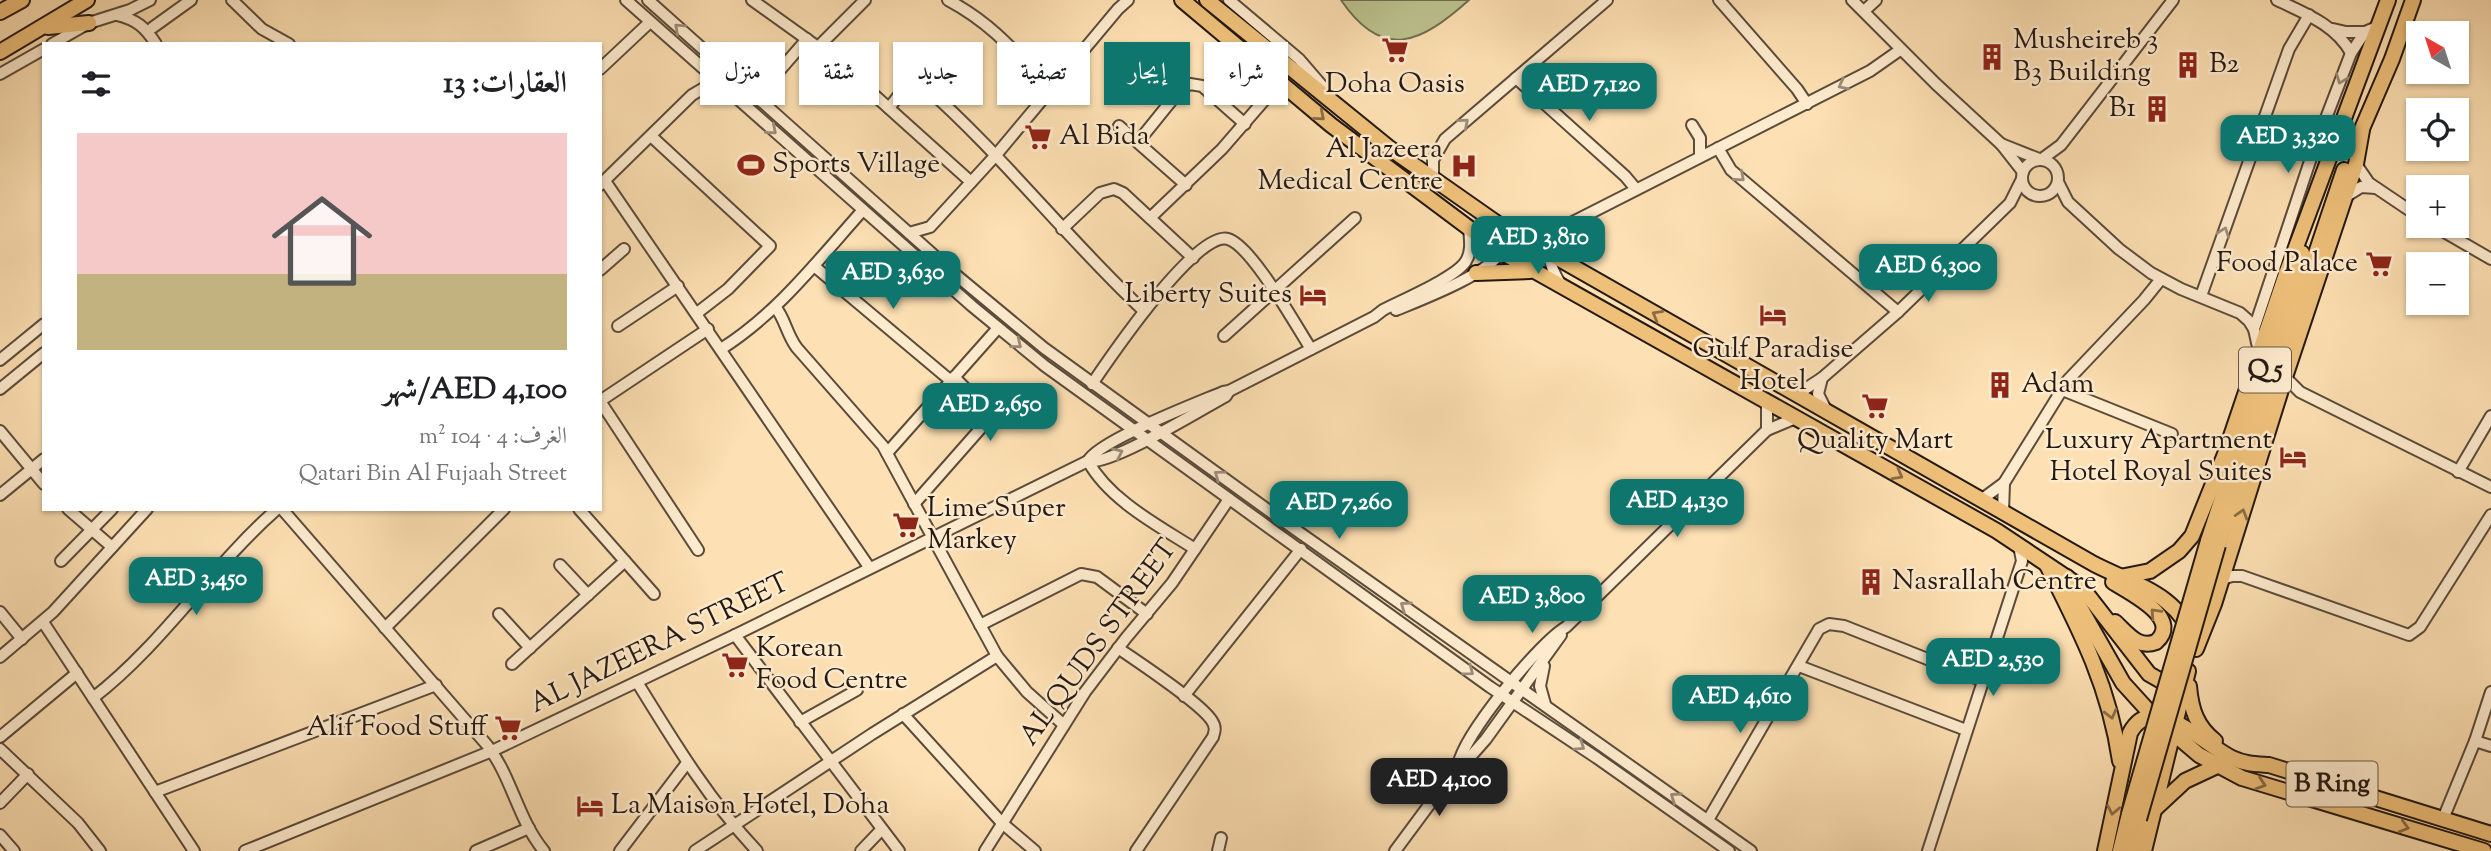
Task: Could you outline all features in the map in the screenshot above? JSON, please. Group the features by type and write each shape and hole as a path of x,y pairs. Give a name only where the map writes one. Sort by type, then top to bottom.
{"main road":[{"path":"0,12 22,0"},
{"path":"0,52 87,0"},
{"path":"1182,0 1232,42"},
{"path":"1207,0 1335,104 1433,179 1498,223 2094,564 2147,589 2173,605 2191,629 2197,645"},
{"name":"Q5","path":"2120,851 2134,817 2213,543 2297,274 2315,197 2388,0"},
{"name":"Q5","path":"2213,543 2246,461 2346,164 2392,59 2413,0"},
{"path":"40,28 78,22 89,23"},
{"path":"1288,89 1361,149 1501,252 1976,519 2045,561 2083,589 2148,674 2163,682 2173,683 2188,671"},
{"path":"2144,851 2188,671 2228,562 2279,395 2356,164 2362,130"},
{"path":"2120,577 2151,571 2179,551 2192,536 2225,454 2315,197"},
{"path":"1476,273 1535,272"},
{"path":"2045,561 2104,687 2121,769"},
{"path":"2091,600 2144,645 2153,644 2162,635 2163,622 2156,611 2110,579 2094,564"},
{"name":"B Ring","path":"2067,577 2073,595 2117,674 2152,716 2190,740 2217,766 2267,786 2484,851"},
{"path":"2188,671 2190,703 2202,729 2228,749 2269,765"},
{"path":"2105,851 2132,729 2140,720 2152,716"},
{"name":"B Ring","path":"2190,740 2247,764 2269,765 2491,834"},
{"path":"2152,811 2179,785 2217,766"},
{"name":"Q5","path":"2131,851 2134,817"}],"street":[{"path":"152,28 191,0"},
{"path":"232,0 253,22 283,42"},
{"path":"626,0 700,66"},
{"path":"648,0 700,47"},
{"path":"752,0 811,42"},
{"path":"823,42 864,0"},
{"path":"947,0 992,28 1005,42"},
{"path":"969,12 977,0"},
{"path":"1089,42 1120,5 1128,0"},
{"path":"1228,0 1299,59 1319,80 1335,104"},
{"path":"1433,179 1433,160 1441,144 1607,0"},
{"path":"1719,0 1807,104"},
{"path":"1852,0 1900,50 2000,144 2022,175 2024,187 2029,193 2039,196 2048,194 2068,202"},
{"path":"1864,11 1876,0"},
{"path":"2010,203 2022,175 2032,161 2041,159 2061,145 2174,0"},
{"path":"2277,0 2330,27 2346,32 2365,32 2379,26"},
{"path":"56,42 89,23 147,1 145,18 162,42"},
{"path":"114,15 139,23 154,42"},
{"path":"2201,296 2289,49 2309,15"},
{"path":"602,67 650,22"},
{"path":"2330,27 2343,39 2351,53"},
{"path":"2254,329 2313,152 2351,53 2365,32"},
{"path":"785,64 807,39"},
{"path":"0,74 42,50"},
{"path":"1563,287 1551,266 1548,253 1552,239 1563,227 1870,71 1900,50"},
{"path":"692,95 700,77"},
{"path":"1516,78 1636,189"},
{"path":"889,108 910,84 922,84 996,155 1062,229 1144,311"},
{"path":"1138,142 1180,90 1190,84 1202,86 1245,124"},
{"path":"700,90 692,95 603,183 708,329 869,567"},
{"path":"879,99 971,182"},
{"path":"744,105 998,328 1134,432 1502,695 1729,851"},
{"path":"765,105 1014,324 1093,384 1751,851"},
{"path":"909,233 930,227 996,155 1037,105"},
{"path":"1150,218 1186,185 1261,105"},
{"path":"1692,125 1700,138 1718,148 1731,170 1898,312"},
{"path":"1119,126 1186,185"},
{"path":"651,136 770,246 728,289 696,313"},
{"path":"1700,138 1700,157"},
{"path":"2000,144 2050,162 2056,168"},
{"path":"2061,145 2056,168 2058,182 2068,202 2119,249 2161,278 2240,313 2254,329 2259,352"},
{"path":"2356,164 2362,176 2406,208"},
{"path":"2048,194 2058,182"},
{"path":"2345,197 2361,187 2376,188"},
{"path":"1062,229 1100,192 1110,188 1121,191 1190,261"},
{"path":"1793,393 1802,391 1822,378 1898,312 2010,203 2029,193"},
{"path":"721,349 750,330 776,307 863,210"},
{"path":"1224,336 1355,218"},
{"path":"1374,317 1386,315 1476,273 1491,263 1501,252 1503,240 1498,223"},
{"path":"927,249 930,227"},
{"path":"1088,461 1096,452 1134,432 1229,391 1374,317 1460,269 1470,251 1469,228"},
{"path":"2455,238 2491,259"},
{"path":"1093,384 1144,311 1190,261 1216,240 1230,239 1253,261 1311,349"},
{"path":"602,268 624,249"},
{"path":"814,265 985,408 988,420 914,504"},
{"path":"1981,500 2004,483 2060,389 2144,300 2161,278"},
{"path":"618,326 678,286"},
{"path":"2240,313 2251,311 2262,304"},
{"path":"776,307 797,348 871,431 887,453 997,656 1036,702 1063,725"},
{"path":"0,360 42,326"},
{"path":"887,453 998,328"},
{"path":"602,400 708,329"},
{"path":"0,389 42,355"},
{"path":"2285,377 2300,392 2491,487"},
{"path":"1822,378 1818,394 1828,413"},
{"path":"2060,389 2172,434"},
{"path":"1088,461 1102,461 1226,396 1229,391"},
{"path":"2279,395 2300,392"},
{"path":"1767,402 1767,430"},
{"path":"602,404 698,550"},
{"path":"2458,472 2491,416"},
{"path":"1395,851 1458,765 1466,744 1511,682 1553,636 1767,430 1796,418"},
{"path":"0,432 42,482"},
{"path":"0,495 42,461"},
{"path":"1088,461 1102,483 1114,494 1195,549"},
{"name":"AL JAZEERA STREET","path":"245,851 492,751 736,635 1088,461"},
{"path":"2003,512 2004,483"},
{"name":"AL QUDS STREET","path":"985,851 1063,725 1118,648 1172,583 1229,499"},
{"path":"70,511 90,531 112,547"},
{"path":"61,561 110,511"},
{"path":"0,657 43,622 145,511"},
{"path":"93,698 120,675 250,535 278,511"},
{"path":"282,511 492,751 505,773 529,828 544,851"},
{"path":"386,628 503,511"},
{"path":"581,511 654,594"},
{"path":"2222,579 2242,576 2409,635 2420,627 2491,516"},
{"path":"1928,851 2022,561 2019,546"},
{"path":"1184,696 1301,549"},
{"path":"512,664 625,561"},
{"path":"2228,562 2242,576"},
{"path":"560,565 588,595"},
{"path":"980,625 1081,574 1097,577 1147,614"},
{"path":"0,612 22,639"},
{"path":"499,614 530,648"},
{"path":"43,622 194,851"},
{"path":"1707,820 1823,626 1838,624 1983,681"},
{"path":"1545,705 1540,678 1542,668 1566,626"},
{"path":"736,635 899,851"},
{"path":"1458,765 1475,752 1555,645"},
{"path":"1118,648 1209,716 1215,732 1136,851"},
{"path":"695,851 830,761 997,656"},
{"path":"1799,666 1966,730"},
{"path":"0,737 77,673"},
{"path":"637,682 687,763 732,825 757,851"},
{"path":"155,792 436,685"},
{"path":"800,722 857,690"},
{"path":"2443,819 2491,692"},
{"path":"903,714 1002,823 1035,851"},
{"path":"2474,741 2491,746"},
{"path":"0,748 78,823 100,851"},
{"path":"620,851 687,763"},
{"path":"0,803 28,774"},
{"path":"476,851 529,828"},
{"path":"861,851 881,830"},
{"path":"0,835 14,851"},
{"path":"1218,851 1221,838"}],"green space":[{"path":"1341,0 1469,0 1435,27 1403,39 1387,39 1372,32 1357,20"}],"place":[{"name":"Doha Oasis","path":"1395,50"},
{"name":"Musheireb 3 B3 Building","path":"1992,57"},
{"name":"B2","path":"2188,65"},
{"name":"B1","path":"2157,109"},
{"name":"Al Bida","path":"1038,137"},
{"name":"Sports Village","path":"751,165"},
{"name":"Al Jazeera Medical Centre","path":"1464,166"},
{"name":"Food Palace","path":"2379,264"},
{"name":"Liberty Suites","path":"1313,295"},
{"name":"Gulf Paradise Hotel","path":"1773,315"},
{"name":"Adam","path":"2000,385"},
{"name":"Quality Mart","path":"1875,406"},
{"name":"Luxury Apartment Hotel Royal Suites","path":"2293,457"},
{"name":"Lime Super Markey","path":"906,525"},
{"name":"Nasrallah Centre","path":"1871,582"},
{"name":"Korean Food Centre","path":"735,665"},
{"name":"Alif Food Stuff","path":"508,728"},
{"name":"La Maison Hotel, Doha","path":"590,806"}]}
